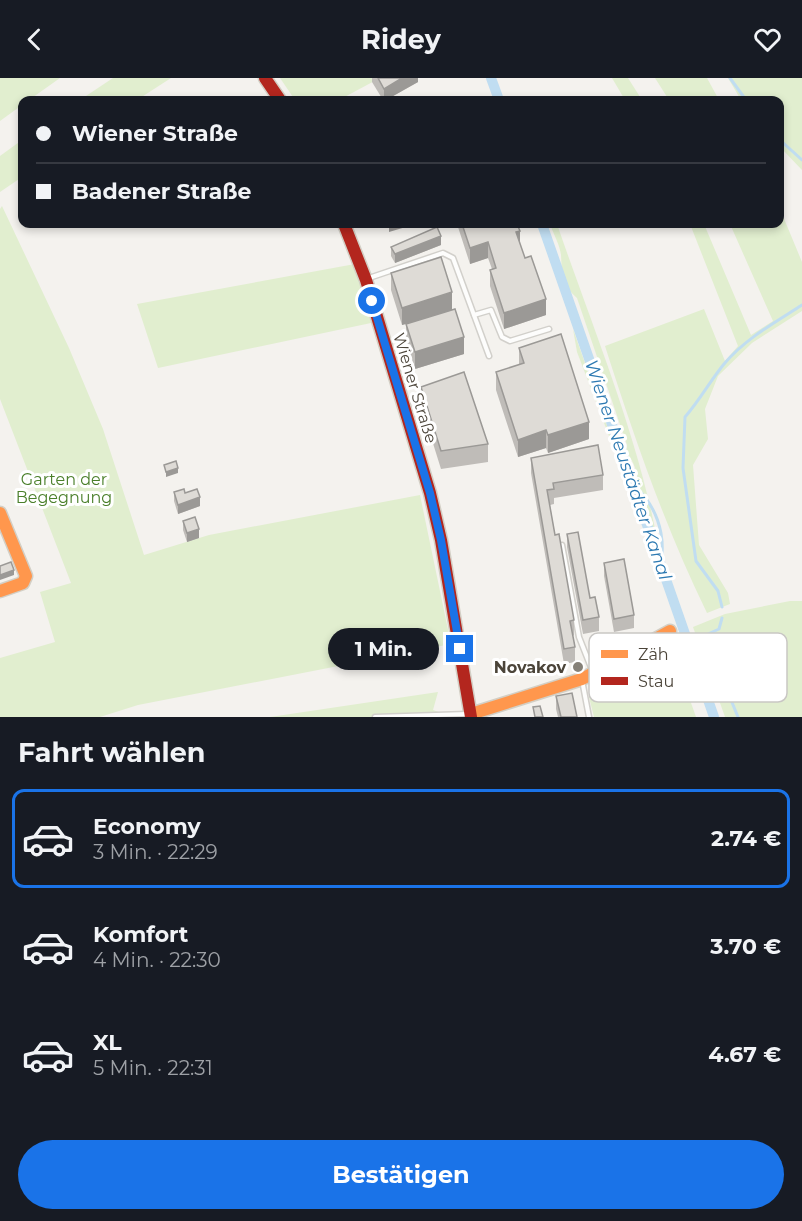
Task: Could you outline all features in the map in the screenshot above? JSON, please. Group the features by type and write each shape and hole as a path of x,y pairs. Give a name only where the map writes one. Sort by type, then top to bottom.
{"main road":[{"path":"266,78 277,96"},
{"name":"Wiener Straße","path":"346,228 366,280 430,493 441,540 471,716"},
{"path":"0,513 26,576 23,583 0,591"},
{"path":"666,633 670,631"},
{"path":"471,716 587,677"}],"lane":[{"path":"366,280 443,253 453,258 489,356"},
{"path":"474,315 491,310 502,336 510,341 549,329"},
{"path":"562,545 587,677 590,717"},
{"path":"375,717 471,716"}],"green space":[{"path":"0,78 60,78 35,96 18,96 18,108 0,121"},
{"path":"113,78 171,78 143,96 86,96"},
{"path":"280,78 380,78 346,96 292,96"},
{"path":"612,78 628,78 639,96 623,96"},
{"path":"655,78 707,78 717,96 666,96"},
{"path":"728,78 802,78 802,170 784,151 784,96 739,96"},
{"path":"18,143 18,180 0,192 0,156"},
{"name":"Garten der Begegnung","path":"2,206 69,348 103,429 144,555 209,535 420,495 451,644 138,705 100,717 0,717 0,658 55,642 40,592 71,583 0,399 0,209"},
{"path":"784,219 802,262 802,311 752,343 718,376 705,409 708,439 693,465 699,545 728,593 730,604 707,613 677,548 651,481 605,346 704,309 725,361 738,346 692,228 706,228 751,335 773,321 732,228 784,228"},
{"path":"552,228 558,228 627,423 658,544 649,524 640,496 636,470 626,453 627,445 577,298 568,288 564,278 558,243"},
{"path":"355,264 371,323 158,368 137,304"},
{"path":"573,329 630,491 577,352"},
{"path":"790,601 802,601 802,717 725,717 720,702 787,702 787,633 695,633 693,627 725,614"},
{"path":"438,692 433,710 454,717 270,717"},
{"path":"590,702 691,702 696,717 594,717"}],"building":[{"path":"378,78 402,78 384,89"},
{"path":"435,228 437,228 441,236 395,254 391,247"},
{"path":"463,228 519,228 520,231 516,232 525,258 531,256 546,299 504,313 490,270 496,268 488,242 470,248"},
{"path":"441,257 452,292 402,308 391,273"},
{"path":"455,309 464,337 415,352 406,324"},
{"path":"561,334 589,422 548,435 546,430 518,440 496,372 524,363 519,348"},
{"path":"464,372 488,444 441,451 421,387"},
{"path":"598,445 603,475 553,483 554,489 547,490 555,535 559,534 574,620 570,621 575,647 564,649 531,458"},
{"path":"176,461 178,468 166,472 164,465"},
{"path":"184,489 185,493 197,489 200,497 178,505 174,492"},
{"path":"195,517 199,529 187,533 183,521"},
{"path":"578,532 590,598 595,597 599,617 583,620 567,534"},
{"path":"624,559 634,615 614,619 604,563"},
{"path":"11,562 14,570 0,575 0,566"},
{"path":"572,693 577,717 561,717 556,696"},
{"path":"540,706 543,717 535,717 533,707"}],"waterway":[{"name":"Wiener Neustädter Kanal","path":"491,78 498,96"},
{"path":"730,78 743,96"},
{"path":"784,144 802,160"},
{"name":"Wiener Neustädter Kanal","path":"543,228 685,633"},
{"path":"722,607 718,591 696,561 683,468 685,417 732,355 760,332 802,305"},
{"path":"633,484 648,501 658,520 662,541 661,563"},
{"path":"710,633 719,629 722,618"},
{"name":"Wiener Neustädter Kanal","path":"709,702 714,717"},
{"path":"732,702 738,717"}],"traffic: slow":[{"path":"0,513 26,576 23,583 0,591"},
{"path":"666,633 670,631"},
{"path":"471,714 589,675"}],"traffic: jam":[{"path":"265,78 277,96"},
{"path":"346,228 366,280 430,493 441,540 471,717"}],"place":[{"name":"Novakov","path":"578,667"}],"route":[{"path":"372,301 430,493 441,540 460,649"}]}
